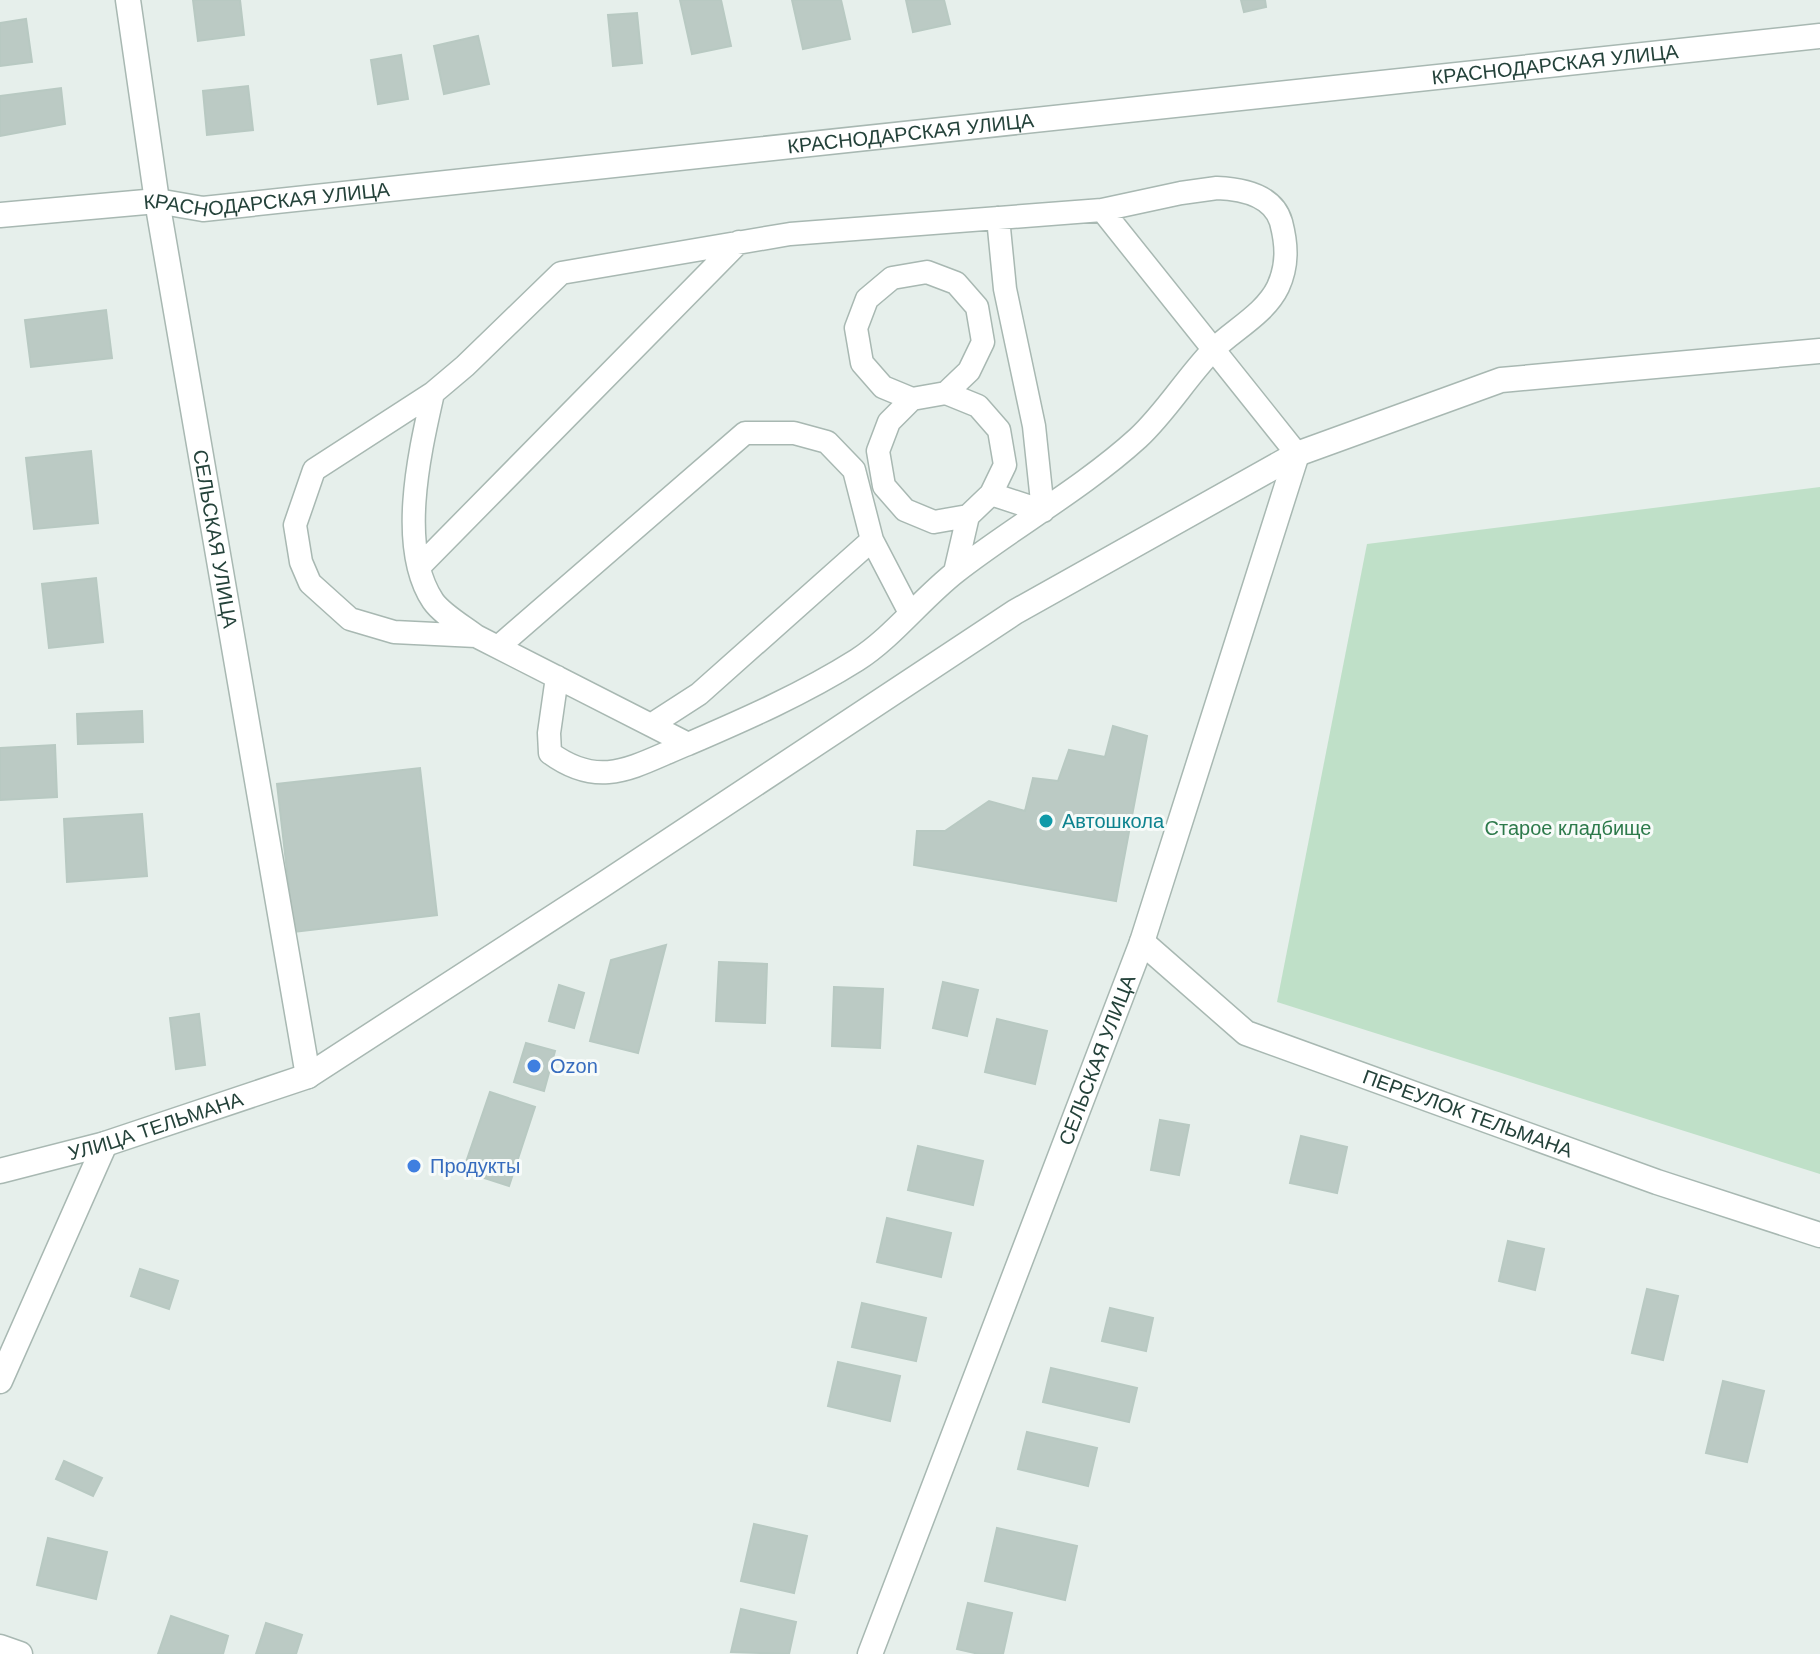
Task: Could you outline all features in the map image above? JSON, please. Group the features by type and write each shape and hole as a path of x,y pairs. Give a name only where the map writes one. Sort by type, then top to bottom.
{"street":[{"name":"СЕЛЬСКАЯ УЛИЦА","path":"128,0 157,201 308,1076"},
{"name":"КРАСНОДАРСКАЯ УЛИЦА","path":"0,215 157,201 203,209 1820,36"},
{"name":"УЛИЦА ТЕЛЬМАНА","path":"0,1171 105,1144 308,1076 1015,612 1297,454 1501,380 1820,351"},
{"name":"СЕЛЬСКАЯ УЛИЦА","path":"870,1654 1142,942 1297,454"},
{"name":"ПЕРЕУЛОК ТЕЛЬМАНА","path":"1142,942 1246,1033 1657,1182 1820,1235"},
{"path":"0,1381 105,1144"},
{"path":"0,1647 20,1654"}],"lane":[{"path":"476,636 394,632 350,619 310,583 301,562 295,525 314,470 433,393 561,273 790,234 1102,210 1217,188 1236,189 1258,196 1277,211 1287,243 1285,266 1277,289 1255,315 1214,350 1138,437 1043,511 955,572 860,658 780,705 613,773 590,774 566,765 550,753 549,733 557,677"},
{"path":"1102,210 1297,454"},
{"path":"998,218 1005,289 1034,426 1043,511"},
{"path":"419,567 739,242"},
{"path":"946,393 969,371 983,342 977,307 956,283 927,272 892,278 867,299 856,328 862,363 883,387 912,399 946,393 978,406 999,430 1005,465 991,494 968,516 955,572"},
{"path":"433,393 421,445 415,495 416,558 433,602 476,636 688,744"},
{"path":"912,399 889,422 878,451 884,486 905,510 934,522 968,516"},
{"path":"498,647 745,433 794,433 827,442 854,470 872,540 910,613"},
{"path":"991,494 1043,511"},
{"path":"651,725 699,694 872,540"}],"green space":[{"name":"Старое кладбище","path":"1820,487 1820,1174 1277,1002 1367,544"}],"building":[{"path":"193,0 240,0 244,35 198,41"},
{"path":"680,0 721,0 731,46 692,54"},
{"path":"792,0 841,0 850,39 803,49"},
{"path":"906,0 944,0 950,24 913,32"},
{"path":"1241,0 1265,0 1266,7 1244,12"},
{"path":"637,13 642,63 613,66 608,15"},
{"path":"26,19 32,62 0,66 0,23"},
{"path":"478,36 489,84 444,94 434,46"},
{"path":"401,55 408,99 378,104 371,60"},
{"path":"248,86 253,130 207,135 203,91"},
{"path":"61,88 65,124 0,136 0,96"},
{"path":"106,310 112,358 31,367 25,320"},
{"path":"91,451 98,523 34,529 26,458"},
{"path":"96,578 103,642 49,648 42,584"},
{"path":"142,711 143,742 78,744 77,714"},
{"name":"Автошкола","path":"1113,726 1147,736 1116,901 914,865 917,831 945,831 989,801 1025,811 1033,778 1058,781 1069,750 1105,757"},
{"path":"55,745 57,797 0,800 0,748"},
{"path":"420,768 437,915 294,932 277,784"},
{"path":"142,814 147,876 67,882 64,819"},
{"path":"666,945 638,1053 590,1041 611,960"},
{"path":"719,962 767,964 765,1023 716,1021"},
{"path":"943,982 978,990 967,1036 933,1028"},
{"path":"559,985 584,993 574,1028 549,1021"},
{"path":"834,987 883,989 880,1048 832,1046"},
{"path":"199,1014 205,1065 176,1069 170,1018"},
{"path":"997,1019 1047,1031 1035,1084 985,1072"},
{"path":"526,1043 555,1051 544,1091 514,1082"},
{"path":"490,1092 535,1107 509,1186 463,1171"},
{"path":"1160,1120 1189,1125 1179,1175 1151,1170"},
{"path":"1301,1136 1347,1147 1337,1193 1290,1183"},
{"path":"918,1146 983,1161 973,1205 908,1190"},
{"path":"887,1218 951,1233 941,1277 877,1262"},
{"path":"1508,1241 1544,1249 1535,1290 1499,1281"},
{"path":"140,1269 178,1281 169,1309 131,1296"},
{"path":"1647,1289 1678,1296 1663,1360 1632,1353"},
{"path":"862,1303 926,1318 916,1361 852,1347"},
{"path":"1110,1308 1153,1318 1146,1351 1102,1341"},
{"path":"838,1362 900,1376 890,1421 828,1406"},
{"path":"1051,1368 1137,1388 1129,1422 1043,1402"},
{"path":"1723,1381 1764,1391 1747,1462 1706,1453"},
{"path":"1027,1432 1097,1448 1088,1486 1018,1469"},
{"path":"64,1461 102,1478 93,1496 56,1479"},
{"path":"754,1524 807,1536 794,1593 741,1581"},
{"path":"997,1528 1077,1546 1065,1600 985,1581"},
{"path":"48,1538 107,1552 96,1599 37,1585"},
{"path":"968,1603 1012,1613 1003,1654 979,1654 957,1649"},
{"path":"741,1609 796,1622 789,1654 731,1652"},
{"path":"171,1616 228,1636 223,1654 158,1654"},
{"path":"266,1623 302,1635 296,1654 256,1654"}],"place":[{"name":"Автошкола","path":"1046,821"},
{"name":"Ozon","path":"534,1066"},
{"name":"Продукты","path":"414,1166"}]}
